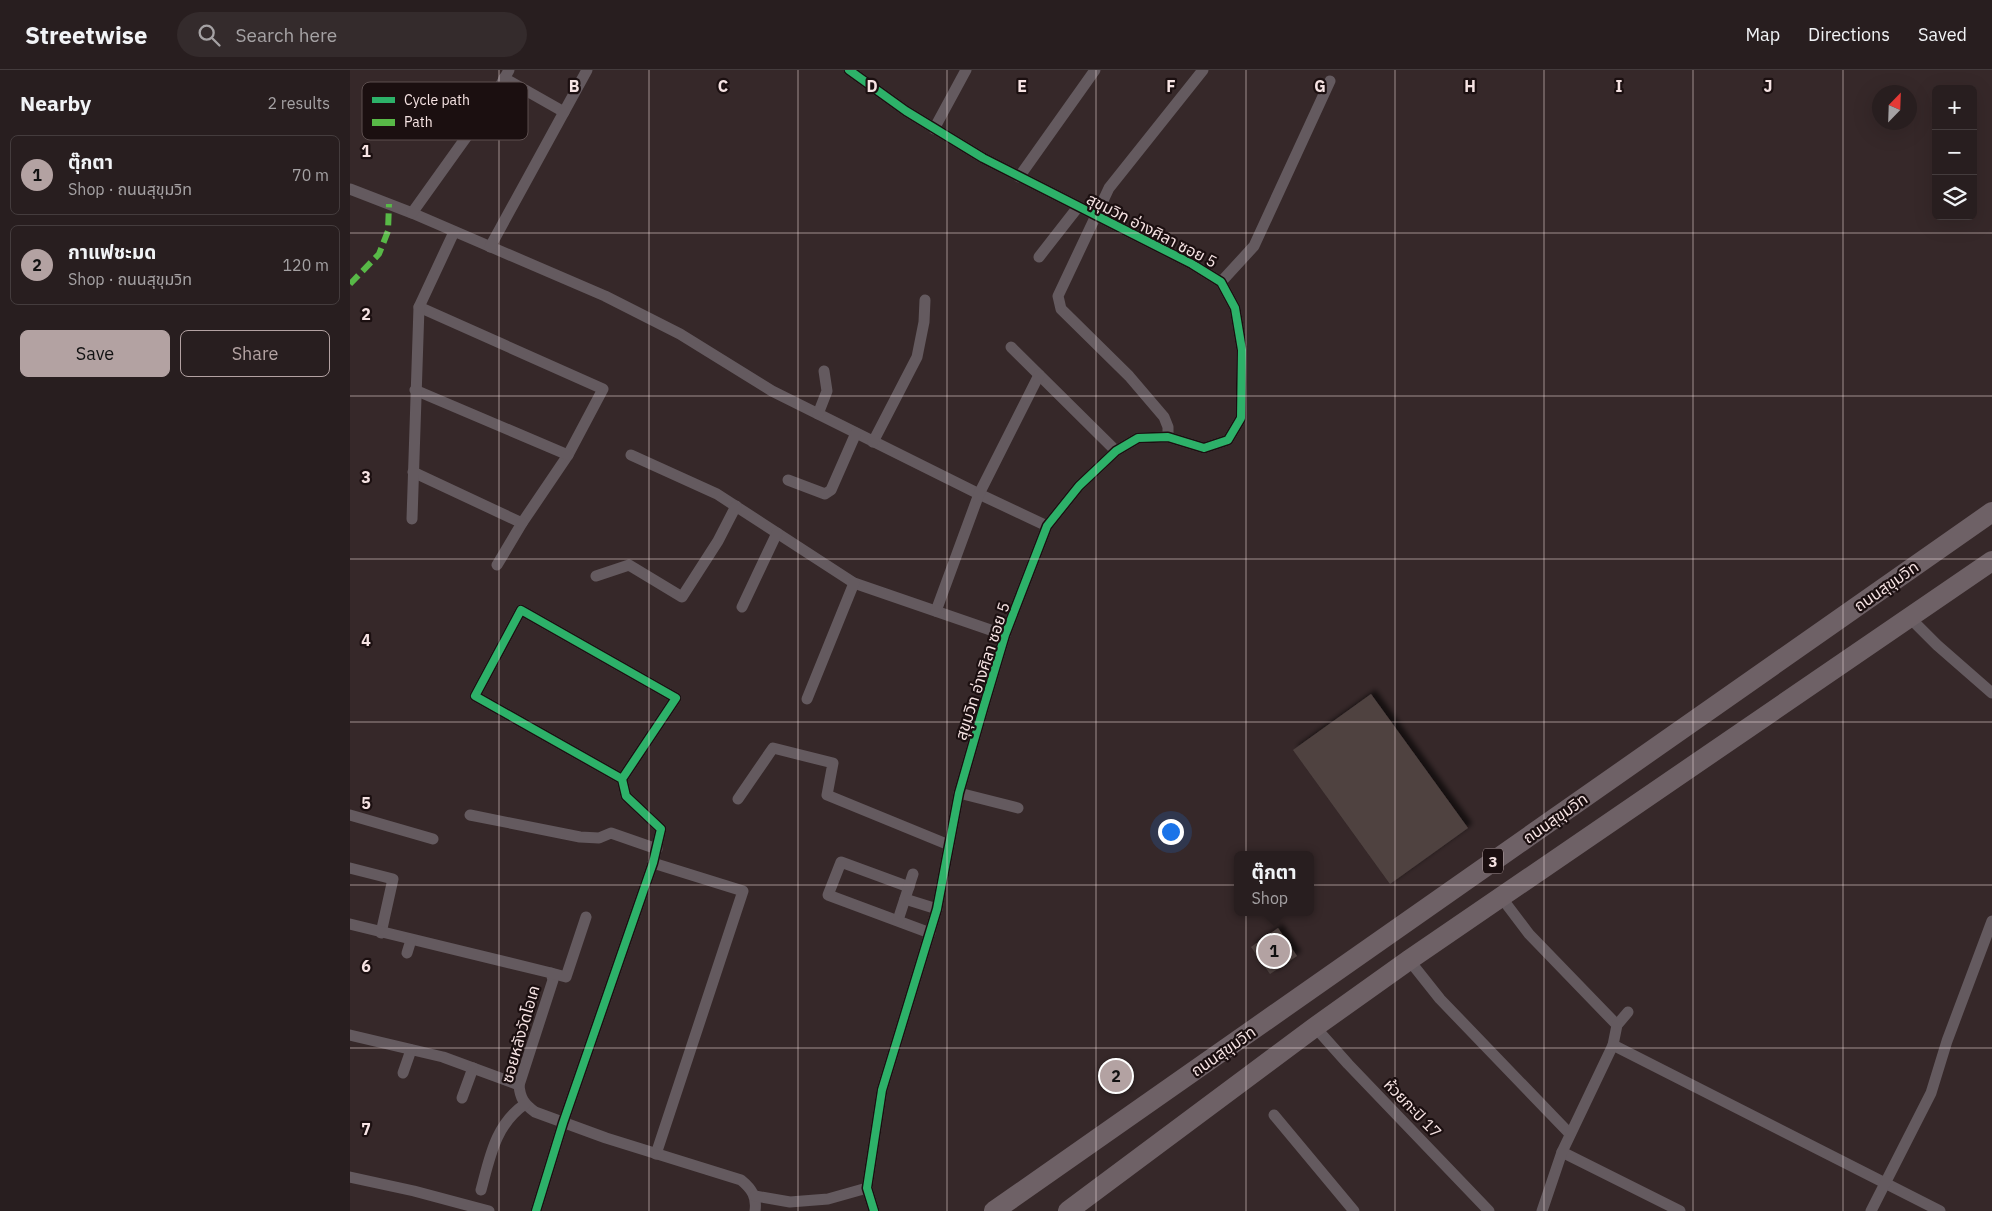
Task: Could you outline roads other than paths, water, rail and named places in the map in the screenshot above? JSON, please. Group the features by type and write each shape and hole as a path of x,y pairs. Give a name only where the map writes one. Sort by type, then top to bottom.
{"highway":[{"name":"ถนนสุขุมวิท","path":"994,1211 1992,512"},
{"name":"ถนนสุขุมวิท","path":"1068,1211 1315,1026 1992,561"}],"street":[{"path":"490,247 587,70"},
{"name":"สุขุมวิท อ่างศิลา ซอย 5","path":"849,70 906,111 983,158 1192,264 1221,282 1235,308 1242,350 1242,418 1228,440 1204,448 1168,437 1138,438 1116,451 1079,486 1048,526 1005,635 959,793 937,910 882,1090 867,1188 874,1211"},
{"path":"934,129 966,70"},
{"path":"1019,177 1095,70"},
{"path":"1168,437 1168,427 1164,416 1129,376 1062,309 1058,301 1064,281 1109,188 1203,70"},
{"path":"506,74 518,82"},
{"path":"1221,282 1254,246 1330,80"},
{"path":"528,88 564,112"},
{"path":"412,213 464,140"},
{"path":"350,189 412,213 605,296 680,334 772,391 979,494 1048,526"},
{"path":"1039,257 1078,207"},
{"path":"412,519 419,307 454,232"},
{"path":"873,442 917,357 924,322 925,300"},
{"path":"419,307 603,390 568,454 496,565"},
{"path":"1011,347 1116,451"},
{"path":"818,414 827,391 824,371"},
{"path":"936,611 979,494 1039,374"},
{"path":"416,390 568,454"},
{"path":"788,480 825,494 831,490 856,433"},
{"path":"631,455 717,494 854,583 1005,635"},
{"path":"413,472 522,523"},
{"path":"596,576 629,565 682,597 718,541 736,506"},
{"path":"742,607 776,533"},
{"path":"807,699 854,583"},
{"path":"536,1211 563,1123 653,864 661,829 626,796 622,779 676,698 521,610 475,696 622,779"},
{"path":"1910,618 1992,693"},
{"path":"738,799 773,748 833,763 827,796 949,845"},
{"path":"959,793 1018,808"},
{"path":"350,815 433,839"},
{"path":"470,815 580,838 599,838 611,833 656,848"},
{"path":"909,887 841,862 828,895 930,933"},
{"path":"653,864 744,891 656,1154"},
{"path":"350,868 394,879 381,933"},
{"path":"898,920 913,874"},
{"path":"1501,897 1528,934 1617,1025"},
{"path":"905,899 937,910"},
{"path":"551,973 566,977 586,917"},
{"path":"1871,1211 1931,1092 1946,1042 1992,921"},
{"name":"ซอยหลังวัดโอเค","path":"350,924 551,973 553,980 519,1085 520,1095 525,1104 535,1112 563,1123 741,1180 750,1188 754,1196"},
{"path":"407,953 411,940"},
{"path":"1409,960 1440,998 1570,1134"},
{"path":"1542,1211 1562,1152 1613,1045 1617,1025 1628,1012"},
{"name":"ห้วยกะปิ 17","path":"1315,1026 1348,1064 1490,1211"},
{"path":"350,1035 443,1057 519,1085"},
{"path":"1613,1045 1940,1211"},
{"path":"403,1073 411,1050"},
{"path":"462,1098 473,1068"},
{"path":"481,1190 492,1148 503,1125 514,1112 525,1104"},
{"path":"1274,1115 1354,1211"},
{"path":"1562,1152 1680,1211"},
{"path":"350,1177 414,1191 489,1211"},
{"path":"755,1211 756,1202 754,1196 790,1202 828,1199 867,1188"}],"place":[{"name":"ตุ๊กตา","path":"1274,951"},
{"name":"กาแฟชะมด","path":"1116,1076"}]}
